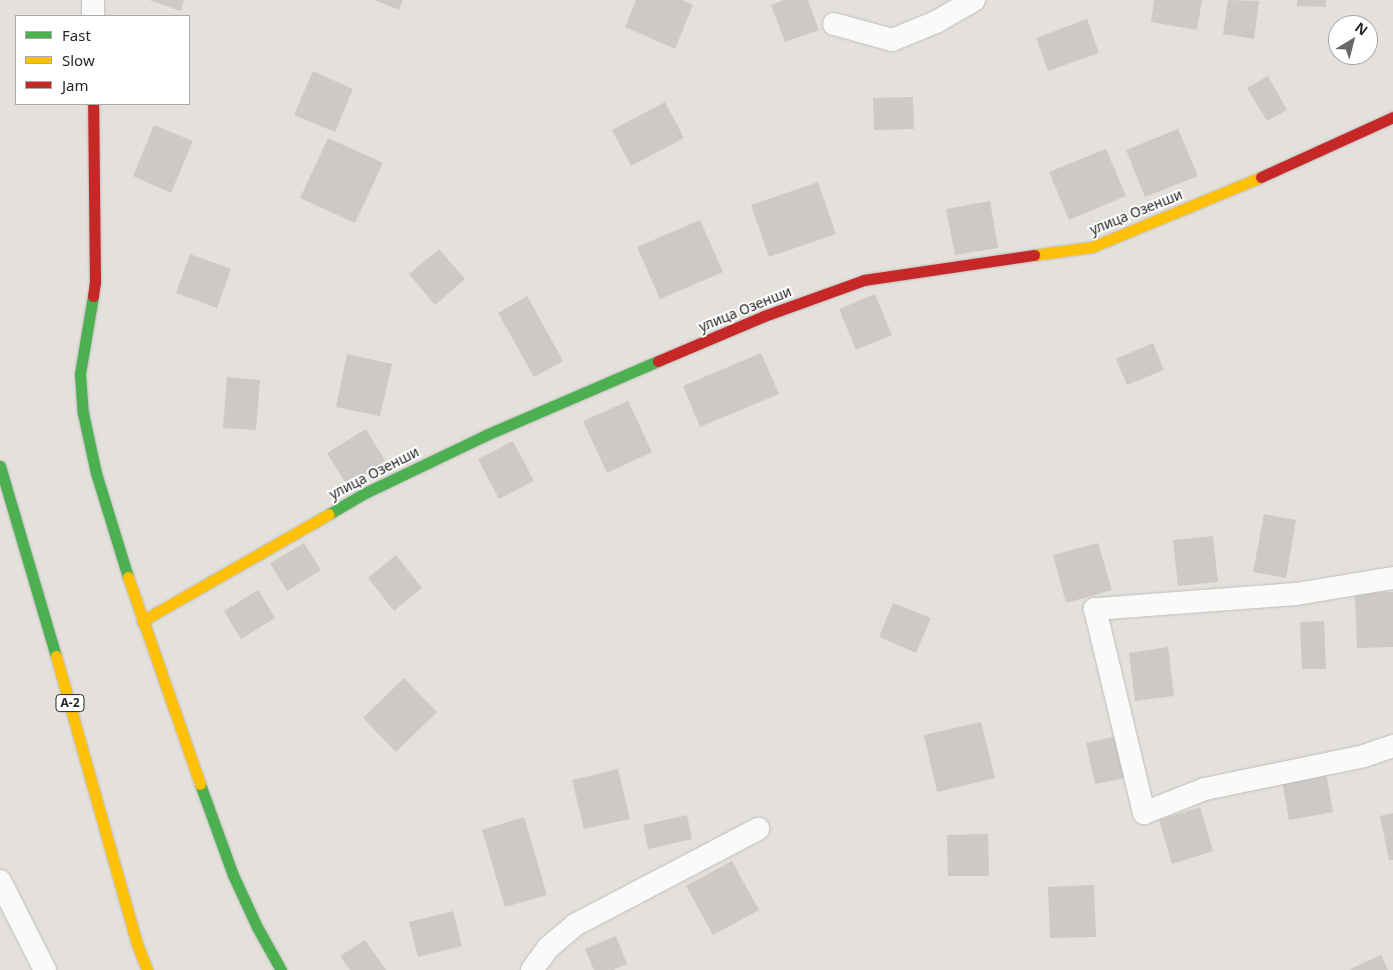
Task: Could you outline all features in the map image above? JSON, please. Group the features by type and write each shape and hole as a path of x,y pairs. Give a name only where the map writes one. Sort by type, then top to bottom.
{"main road":[{"path":"93,105 95,282 80,374 84,414 96,473 142,621 233,875 257,927 281,970"},
{"name":"улица Озенши","path":"142,621 364,493 486,435 764,316 864,280 1092,247 1256,179 1393,117"},
{"name":"A-2","path":"0,466 61,673 136,941 147,970"}],"street":[{"path":"93,0 93,15"},
{"path":"834,24 892,40 936,22 974,0"},
{"path":"1393,578 1296,594 1095,609 1144,813 1205,788 1364,756 1393,746"},
{"path":"532,970 549,947 575,925 758,829"},
{"path":"0,881 45,970"}],"building":[{"path":"149,0 184,0 181,11"},
{"path":"375,0 403,0 399,10"},
{"path":"636,0 682,0 693,5 675,49 625,27"},
{"path":"784,0 808,0 819,30 785,42 771,5"},
{"path":"1154,0 1202,0 1197,30 1151,22"},
{"path":"1228,0 1259,1 1254,39 1223,34"},
{"path":"1297,0 1326,0 1326,7 1297,6"},
{"path":"1087,19 1099,53 1048,71 1036,38"},
{"path":"313,71 353,89 335,132 294,115"},
{"path":"1268,76 1287,110 1267,121 1247,88"},
{"path":"913,97 914,129 874,130 873,98"},
{"path":"665,102 684,138 631,166 612,130"},
{"path":"154,125 193,141 171,193 133,176"},
{"path":"1178,129 1198,176 1145,197 1126,150"},
{"path":"328,138 383,163 355,223 300,198"},
{"path":"1106,149 1126,196 1069,220 1049,172"},
{"path":"818,182 836,234 769,257 751,205"},
{"path":"990,201 998,248 955,255 946,209"},
{"path":"700,220 723,272 660,299 637,247"},
{"path":"439,249 465,279 435,305 409,274"},
{"path":"190,254 231,269 217,308 176,293"},
{"path":"875,294 892,335 856,350 839,309"},
{"path":"527,296 563,361 534,377 498,313"},
{"path":"1153,343 1164,370 1127,385 1116,359"},
{"path":"761,353 779,394 700,427 683,386"},
{"path":"347,354 392,364 380,416 336,407"},
{"path":"227,377 260,380 256,430 223,428"},
{"path":"628,401 652,452 607,473 583,421"},
{"path":"366,429 385,461 347,485 327,453"},
{"path":"513,441 534,481 499,499 478,459"},
{"path":"1264,514 1296,520 1286,578 1253,572"},
{"path":"1213,536 1218,582 1178,586 1173,540"},
{"path":"304,543 321,570 287,591 270,563"},
{"path":"1098,543 1112,590 1066,603 1053,555"},
{"path":"396,555 422,588 394,611 368,578"},
{"path":"258,590 275,618 241,639 224,611"},
{"path":"1393,592 1393,647 1357,648 1355,593"},
{"path":"893,603 931,618 916,653 879,637"},
{"path":"1324,621 1326,669 1302,669 1300,622"},
{"path":"1168,647 1174,696 1135,701 1129,653"},
{"path":"404,678 437,712 396,752 363,718"},
{"path":"981,722 995,778 937,792 924,735"},
{"path":"1117,736 1126,778 1095,784 1086,743"},
{"path":"1325,767 1333,812 1289,820 1281,775"},
{"path":"618,769 630,819 584,829 572,780"},
{"path":"1200,807 1213,851 1172,864 1159,820"},
{"path":"1393,813 1393,860 1389,860 1380,816"},
{"path":"687,815 692,839 648,849 643,825"},
{"path":"524,817 547,895 505,907 482,830"},
{"path":"988,834 989,876 948,876 947,835"},
{"path":"732,861 759,910 713,935 686,886"},
{"path":"1094,885 1096,937 1050,938 1048,887"},
{"path":"453,911 462,946 418,957 409,922"},
{"path":"616,936 627,964 613,970 594,970 585,949"},
{"path":"365,940 386,970 350,970 340,956"},
{"path":"1381,955 1388,970 1348,970"}],"traffic: fast":[{"path":"93,296 80,374 83,413 96,473 128,577"},
{"path":"329,514 365,493 486,435 658,361"},
{"path":"0,466 56,656"},
{"path":"200,784 233,875 257,927 281,970"}],"traffic: slow":[{"path":"1034,255 1092,247 1261,177"},
{"path":"142,621 329,514"},
{"path":"128,577 200,784"},
{"path":"56,656 136,941 147,970"}],"traffic: jam":[{"path":"93,105 95,282 93,296"},
{"path":"1261,177 1393,117"},
{"path":"658,361 764,316 864,280 1034,255"}]}
